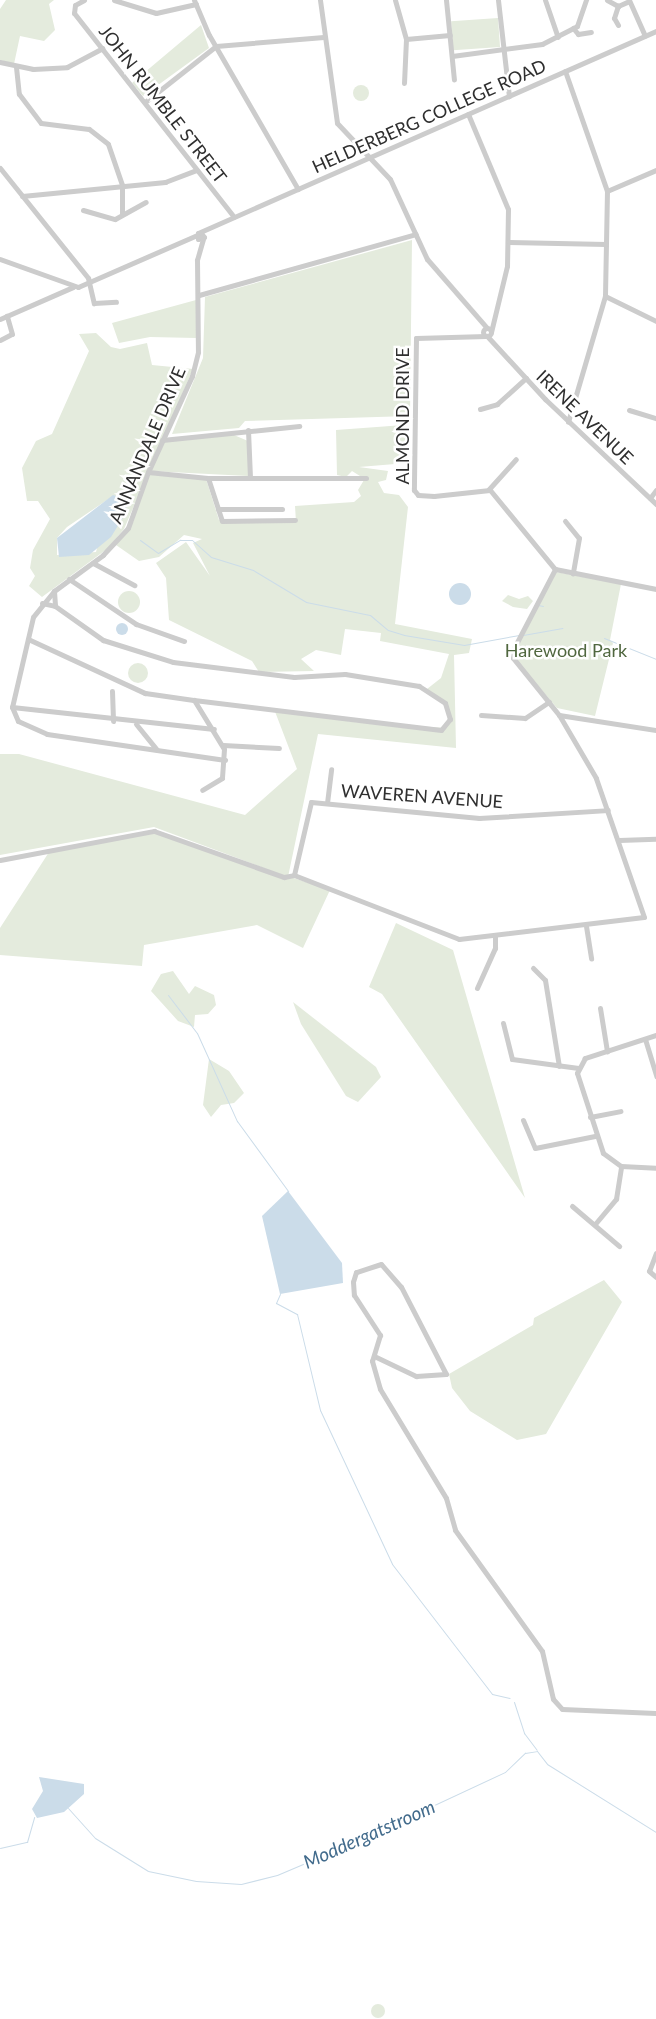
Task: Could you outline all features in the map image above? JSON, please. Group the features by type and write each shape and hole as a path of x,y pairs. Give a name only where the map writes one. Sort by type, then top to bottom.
{"street":[{"name":"JOHN RUMBLE STREET","path":"84,0 74,7 102,48 234,217"},
{"path":"114,0 156,13 195,2 216,46 298,189"},
{"name":"IRENE AVENUE","path":"320,0 337,123 371,157 392,182 430,262 499,347 568,422 656,504"},
{"path":"395,0 406,39 404,83"},
{"path":"446,0 454,80"},
{"path":"498,0 509,96"},
{"path":"545,0 558,37"},
{"path":"452,56 536,46 558,37 572,29 582,18 586,0"},
{"path":"607,0 618,6"},
{"path":"618,25 614,18 618,6 627,2 645,36"},
{"path":"572,29 578,34 591,32"},
{"name":"HELDERBERG COLLEGE ROAD","path":"0,319 73,287 89,284 190,239 200,237 214,227 234,217 656,31"},
{"path":"406,39 450,34"},
{"path":"144,102 216,46 324,37"},
{"path":"0,62 16,67 72,66 102,48"},
{"path":"16,67 20,94 34,117 45,126 85,128 101,135 115,156 122,184 122,204 125,213"},
{"path":"565,71 607,192 605,296 568,422"},
{"path":"468,114 508,204 508,242 493,317 487,332"},
{"path":"0,168 89,284 94,304 116,302"},
{"path":"22,196 122,184 165,182 197,170"},
{"path":"607,192 656,170"},
{"path":"83,210 111,219 146,202"},
{"path":"199,295 416,234"},
{"name":"ANNANDALE DRIVE","path":"157,750 47,734 20,722 13,713 12,707 33,617 42,603 54,591 93,562 128,528 148,472 198,358 200,237"},
{"path":"508,242 606,244"},
{"path":"0,260 73,287"},
{"path":"605,296 656,321"},
{"name":"IRENE AVENUE","path":"474,314 479,318 487,332"},
{"path":"0,340 13,333 6,316"},
{"path":"479,318 493,317"},
{"name":"ALMOND DRIVE","path":"487,332 473,335 416,338 414,490 418,495 434,496 488,489"},
{"path":"480,409 494,407 526,378"},
{"path":"628,410 656,418"},
{"path":"162,440 299,426"},
{"path":"248,430 250,478"},
{"path":"241,432 249,438"},
{"path":"516,459 488,489 555,569 656,589"},
{"path":"148,472 208,478 366,478"},
{"path":"208,478 223,522 294,520"},
{"path":"650,498 656,490"},
{"path":"218,509 282,509"},
{"path":"565,521 578,538 574,573"},
{"path":"93,562 134,585"},
{"path":"0,860 154,831 284,877 294,875 454,938 586,926 644,917 619,840 596,778 559,715 513,654 555,569"},
{"path":"69,578 136,624 184,641"},
{"path":"54,591 55,606"},
{"path":"28,639 145,693 442,730 450,719 446,703 419,686 345,674 294,677 172,662 102,640 55,606 42,603"},
{"path":"112,691 113,721"},
{"path":"194,700 223,745 224,760 221,779 202,790"},
{"path":"481,715 525,718 549,702"},
{"path":"12,707 136,724 214,729"},
{"path":"559,715 656,730"},
{"path":"136,724 157,750 224,760"},
{"path":"223,745 279,748"},
{"path":"326,803 331,769"},
{"name":"WAVEREN AVENUE","path":"294,875 307,806 326,803 478,818 608,810"},
{"path":"619,840 656,839"},
{"path":"586,926 591,959"},
{"path":"477,988 495,948 495,935"},
{"path":"533,968 545,980 559,1066"},
{"path":"600,1008 607,1051"},
{"path":"504,1023 512,1059 578,1068"},
{"path":"656,1035 582,1060 578,1068 595,1136 603,1153 621,1166 656,1168"},
{"path":"645,1039 656,1076"},
{"path":"590,1118 620,1111"},
{"path":"523,1120 531,1146 549,1149 595,1136"},
{"path":"595,1224 616,1199 621,1166"},
{"path":"572,1206 619,1246"},
{"path":"656,1253 649,1271 656,1277"},
{"path":"374,1356 416,1376 446,1374 401,1287 381,1264 364,1268 353,1277 354,1295 380,1335 374,1356 380,1389 446,1498 455,1530 542,1651 551,1697 562,1708 656,1713"}],"green space":[{"path":"6,0 54,0 49,4 55,30 44,41 20,36 14,64 0,60 0,9"},
{"path":"498,18 500,47 453,50 451,21"},
{"path":"201,25 209,48 143,96 132,83"},
{"path":"361,85 369,93 361,101 353,93"},
{"path":"412,240 410,416 245,421 239,428 172,434 203,358 205,297"},
{"path":"196,300 196,338 150,337 119,343 112,323"},
{"path":"96,333 111,347 120,349 147,343 152,365 193,369 124,529 107,549 42,597 29,586 35,576 30,568 33,550 50,519 38,501 27,501 22,468 36,441 52,434 89,351 79,334","holes":["110,498 96,552 57,555 57,538 67,527"]},
{"path":"404,425 407,463 359,467 388,471 386,480 378,482 384,493 399,495 408,507 395,624 472,639 469,653 454,655 456,748 318,734 288,877 154,827 0,855 0,754 19,754 245,815 297,769 274,709 353,722 447,728 449,709 427,689 441,678 449,654 380,641 381,633 345,629 341,655 316,650 301,659 314,671 259,672 252,661 169,620 166,578 156,563 186,542 210,576 193,543 202,539 184,535 159,557 139,561 116,545 133,522 149,473 206,479 219,520 296,522 295,506 354,502 361,496 358,490 364,480 360,476 352,471 346,477 337,475 336,430"},
{"path":"234,435 248,441 248,476 150,471 164,442"},
{"name":"Harewood Park","path":"556,572 621,584 610,640 613,643 595,716 557,708 517,661 516,649"},
{"path":"129,591 137,594 140,602 137,610 129,613 121,610 118,602 121,594"},
{"path":"508,595 519,599 528,596 533,601 527,609 513,607 502,601"},
{"path":"138,663 145,666 148,673 145,680 138,683 131,680 128,673 131,666"},
{"path":"150,831 330,890 303,948 257,925 144,945 142,966 0,955 0,928 51,849"},
{"path":"396,923 453,950 525,1198 382,994 369,987"},
{"path":"173,971 189,994 195,986 214,995 216,1005 208,1014 195,1015 194,1027 178,1021 151,991 161,974"},
{"path":"293,1002 376,1067 381,1077 358,1102 346,1096 301,1024"},
{"path":"209,1059 229,1071 244,1093 234,1103 221,1105 211,1117 203,1105"},
{"path":"604,1280 622,1302 546,1434 517,1440 470,1411 452,1388 449,1374 533,1325 534,1318"},
{"path":"375,2004 381,2004 385,2011 381,2018 375,2018 371,2014 371,2008"}],"water":[{"path":"113,495 124,499 127,511 111,537 89,555 59,557 57,538"},
{"path":"460,583 470,590 471,594 464,604 460,605 450,598 449,594 456,584"},
{"path":"122,623 128,629 122,635 116,629"},
{"path":"288,1191 342,1263 343,1283 280,1294 262,1216"},
{"path":"39,1777 84,1784 84,1794 64,1812 37,1818 32,1809 43,1791"}],"waterway":[{"path":"140,540 158,553 180,540 192,540 211,557 253,570 306,602 370,615 388,630 404,635 464,645 519,635"},
{"path":"538,605 543,606"},
{"path":"523,635 562,628"},
{"name":"Moddergatstroom","path":"604,638 656,659"},
{"path":"168,995 197,1033 237,1121 288,1191"},
{"path":"280,1294 276,1303 297,1314 320,1410 392,1564 492,1694 510,1698"},
{"path":"514,1702 524,1733 537,1750"},
{"name":"Moddergatstroom","path":"68,1808 95,1838 148,1871 196,1881 241,1884 277,1875 357,1841 505,1772 525,1753 537,1751 547,1764 656,1832"},
{"path":"0,1848 27,1842 34,1817"}]}
